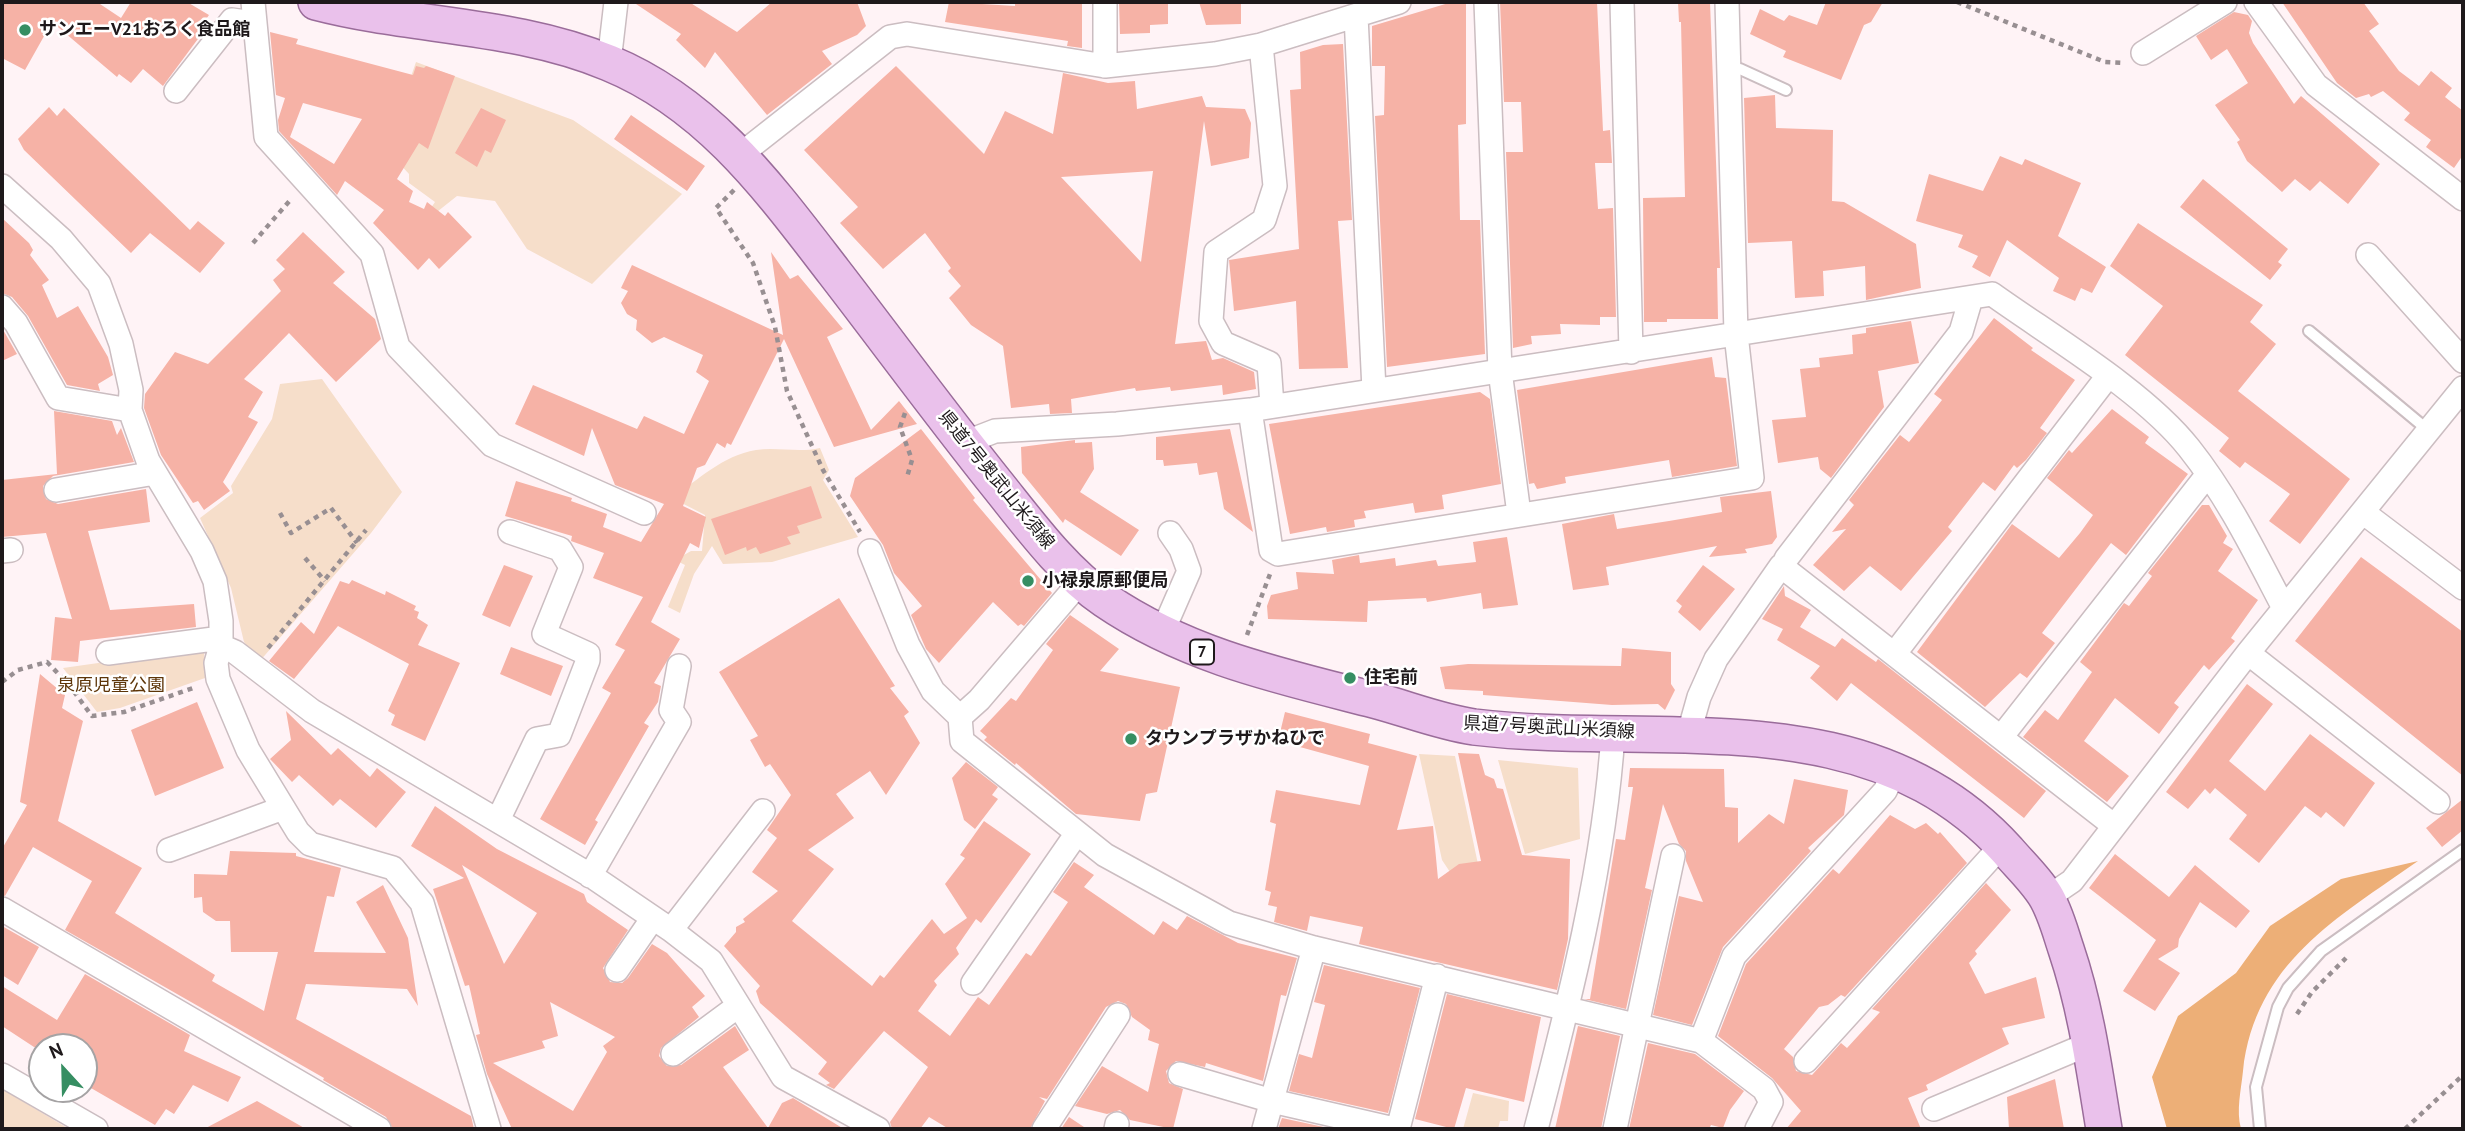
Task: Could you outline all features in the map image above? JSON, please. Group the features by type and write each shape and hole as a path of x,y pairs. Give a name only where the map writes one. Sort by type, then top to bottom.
{"main road":[{"name":"県道7号奥武山米須線","path":"316,2 391,18 530,38 609,62 649,82 690,109 747,162 964,443 1080,582 1162,633 1237,664 1471,726 1742,738 1831,749 1896,769 1952,801 2003,845 2047,898 2078,982 2091,1043 2104,1129"}],"street":[{"path":"609,62 616,2"},
{"path":"1105,2 1105,66"},
{"path":"747,162 890,37 907,34 1105,66 1215,54 1261,45 1399,2"},
{"path":"1486,2 1500,371 1519,514"},
{"path":"1622,2 1631,352"},
{"path":"1261,45 1275,186 1264,220 1216,252 1211,321 1223,343 1269,363 1261,408 1271,550 1278,554 1752,478 1736,334 1727,2"},
{"path":"2143,53 2225,2"},
{"path":"2256,2 2316,85 2461,192"},
{"path":"176,92 232,20 253,12 266,137 372,254 398,348 492,445 644,513"},
{"path":"1356,16 1374,390"},
{"path":"2,186 61,239 99,284 121,344 131,390 130,410 155,473 215,580 221,642 216,663 218,679 248,750 283,808 310,844 393,868 422,903 489,1129"},
{"path":"2368,255 2463,361"},
{"path":"964,443 995,431 1117,424 1261,408 1992,294 2108,376 2167,424 2226,498 2284,608"},
{"path":"1786,559 1961,332 1971,298"},
{"path":"2,307 16,323 58,398 130,410"},
{"path":"1895,653 2108,376"},
{"path":"2047,898 2072,881 2248,653 2463,388"},
{"path":"56,490 155,473"},
{"path":"2002,736 2208,474"},
{"path":"2364,513 2463,588"},
{"path":"498,820 537,739 559,735 588,660 588,654 544,634 571,567 560,549 510,532"},
{"path":"1162,633 1189,571 1181,549 1170,533"},
{"path":"870,551 908,645 933,691 960,717 962,741 1077,833 1134,873 1229,923 1314,948 1701,1041 1764,1089 1771,1102 1757,1129"},
{"path":"1688,736 1699,696 1716,659 1781,566 2113,825"},
{"path":"960,717 979,700 1080,582"},
{"path":"108,653 221,642 312,711 498,820 662,924 711,961 783,1077 878,1129"},
{"path":"2248,653 2438,802"},
{"path":"590,876 679,722 671,710 679,666"},
{"path":"1536,1129 1568,1008 1610,783 1613,733"},
{"path":"1701,1041 1734,956 1885,791 1896,769"},
{"path":"169,850 283,808"},
{"path":"617,970 763,811"},
{"path":"973,983 1077,833"},
{"path":"1806,1061 2003,845"},
{"path":"1615,1129 1639,1026 1672,856"},
{"path":"2,909 379,1129"},
{"path":"1264,1129 1314,948"},
{"path":"1180,1074 1272,1101 1396,1129 1437,976"},
{"path":"673,1054 738,1006"},
{"path":"1044,1129 1118,1015"},
{"path":"1934,1109 2091,1043"},
{"path":"2,1075 96,1129"}],"lane":[{"path":"1730,69 1740,69 1786,90"},
{"path":"2309,331 2429,431"},
{"path":"2260,1129 2256,1087 2278,1007 2288,988 2322,951 2463,850"}],"path":[{"path":"1956,2 2105,62 2123,64 2143,53"},
{"path":"747,162 716,208 753,263 775,327 788,391 823,470 870,551"},
{"path":"253,243 306,182"},
{"path":"907,477 912,460 900,427 908,402"},
{"path":"280,513 291,533 331,508 358,543"},
{"path":"253,665 358,543 366,530"},
{"path":"1237,664 1278,554"},
{"path":"305,558 325,581"},
{"path":"2,682 18,670 47,662 69,685 92,716 124,712 218,679"},
{"path":"2293,1020 2312,992 2352,953"},
{"path":"2405,1129 2463,1075"}],"green space":[{"path":"416,62 573,120 682,194 592,284 527,249 495,201 457,196 418,227 435,202 409,183 409,174 386,149"},
{"path":"322,379 402,492 371,533 259,662 244,642 231,588 200,518 233,493 231,486 272,419 280,384"},
{"path":"820,448 829,470 823,480 858,537 772,562 723,564 712,546 694,574 680,613 668,607 685,565 675,560 691,551 702,551 705,515 672,498 732,457 764,449"},
{"name":"泉原児童公園","path":"204,648 205,678 120,708 97,712 63,668"},
{"path":"1419,754 1455,756 1482,883 1456,881 1442,860"},
{"path":"1498,760 1578,768 1580,839 1525,854"},
{"path":"2,1089 69,1129 2,1129"},
{"path":"1473,1093 1509,1101 1508,1121 1500,1121 1498,1129 1463,1129"}],"shaded area":[{"path":"2418,861 2330,924 2282,972 2264,1001 2251,1033 2239,1100 2241,1129 2167,1129 2152,1077 2178,1016 2236,973 2270,926 2341,879"}],"building":[{"path":"2,2 97,2 121,18 131,2 187,2 209,15 204,22 209,24 163,86 143,69 131,83 119,74 117,77 52,22 25,70 2,58"},
{"path":"633,2 689,2 737,32 772,2 857,2 866,26 857,35 822,51 832,64 767,115 715,52 705,68 676,40 681,34"},
{"path":"949,2 1015,6 1015,2 1082,2 1082,48 1067,46 1068,41 945,22"},
{"path":"1119,2 1168,2 1168,24 1150,25 1150,33 1120,34"},
{"path":"1199,2 1241,2 1241,24 1206,25"},
{"path":"1452,2 1466,2 1466,124 1458,125 1460,220 1480,220 1485,354 1387,367 1375,116 1384,115 1385,66 1372,66 1372,26"},
{"path":"1500,2 1597,2 1603,131 1610,130 1612,163 1595,163 1598,209 1613,208 1616,317 1600,317 1600,325 1560,324 1561,334 1531,336 1532,344 1513,348 1506,152 1523,152 1521,102 1504,102"},
{"path":"1678,2 1710,2 1720,268 1717,268 1718,319 1644,322 1643,198 1685,197 1681,22"},
{"path":"1826,2 1883,2 1871,22 1864,25 1841,80 1783,57 1786,51 1750,34 1760,9 1784,21 1789,15 1817,25"},
{"path":"2282,2 2363,2 2379,24 2369,31 2399,71 2419,86 2431,71 2452,88 2445,97 2463,111 2463,155 2454,168 2426,147 2431,140 2404,120 2410,113 2383,91 2371,97 2369,94 2356,98 2337,83"},
{"path":"2234,12 2248,15 2252,21 2249,33 2253,43 2294,104 2301,96 2380,164 2348,204 2320,181 2310,191 2295,179 2282,192 2247,161 2237,142 2240,140 2215,105 2248,83 2227,49 2211,60 2196,36"},
{"path":"270,32 298,39 296,44 413,75 416,66 426,66 455,76 428,149 419,143 397,179 413,191 409,202 424,209 427,202 445,216 448,212 472,237 439,269 429,258 418,270 373,223 384,210 345,181 337,195 279,131 278,120 285,98 276,95","holes":["303,103 362,119 334,164 290,137"]},
{"path":"1343,44 1352,220 1338,221 1348,368 1299,369 1296,301 1234,311 1229,260 1299,249 1290,90 1301,89 1300,52 1323,45"},
{"path":"896,66 984,154 1005,111 1053,134 1063,73 1108,83 1135,81 1137,109 1202,96 1206,107 1245,109 1251,123 1249,158 1211,166 1204,121 1175,344 1206,341 1212,360 1223,358 1254,372 1256,389 1223,395 1222,385 1171,391 1170,387 1136,391 1135,388 1071,399 1072,413 1050,414 1049,404 1011,408 1003,346 971,325 949,298 961,286 948,271 951,268 925,233 883,269 840,223 858,207 804,150","holes":["1153,171 1141,262 1061,177"]},
{"path":"1775,95 1776,128 1833,130 1832,201 1844,202 1916,244 1921,288 1866,300 1865,266 1823,271 1824,296 1795,298 1792,241 1748,243 1744,98"},
{"path":"49,107 57,116 64,108 190,230 198,221 225,243 200,273 150,233 131,253 24,150 18,139"},
{"path":"481,108 506,120 491,153 485,150 477,167 455,153"},
{"path":"631,115 705,166 687,191 614,139"},
{"path":"2000,156 2022,165 2025,159 2081,183 2058,236 2106,267 2092,293 2081,288 2075,301 2053,291 2059,278 2007,240 1990,277 1972,267 1978,256 1958,247 1963,235 1916,221 1929,174 1983,191"},
{"path":"2203,179 2288,249 2278,262 2282,265 2270,280 2180,207"},
{"path":"2,218 33,250 30,255 49,280 42,285 57,318 78,306 108,357 113,375 98,384 100,391 67,385 28,316 12,297 2,293"},
{"path":"2138,223 2263,305 2250,322 2276,344 2238,391 2350,479 2300,544 2269,521 2290,494 2245,462 2240,468 2219,451 2229,438 2125,355 2163,306 2110,266"},
{"path":"303,232 345,272 333,283 375,319 381,339 336,382 289,333 244,379 263,392 248,417 258,422 223,482 230,491 204,510 198,501 193,503 161,455 144,408 145,394 175,352 208,364 281,291 273,280 285,269 276,260"},
{"path":"771,252 790,279 798,275 843,329 827,337 871,430 899,401 917,424 834,447 784,339 731,445 727,443 725,448 717,443 705,465 697,468 683,506 706,517 699,548 690,543 651,622 680,639 654,683 661,686 658,702 644,723 649,726 595,820 598,822 585,845 540,819 611,693 602,688 625,650 615,645 643,597 593,578 604,553 571,541 572,536 505,516 516,481 572,498 571,501 607,514 603,527 641,542 664,504 615,485 592,428 584,456 515,424 533,385 637,429 644,416 684,434 709,381 696,372 703,355 664,337 652,343 636,330 637,320 627,314 621,303 628,291 621,288 632,265 783,335"},
{"path":"1994,318 2033,348 2031,350 2075,380 2040,428 2047,433 2026,460 2017,468 2014,465 1995,491 1983,482 1948,527 1952,531 1901,591 1870,566 1844,591 1813,565 1846,529 1832,532 1854,505 1849,500 1900,435 1909,442 1942,400 1934,394"},
{"path":"1911,321 1919,363 1878,371 1884,407 1831,478 1820,469 1818,457 1778,463 1772,420 1806,417 1800,369 1820,367 1819,358 1853,354 1852,335 1866,333 1866,328"},
{"path":"2,328 17,354 2,361"},
{"path":"1712,357 1715,377 1726,378 1737,466 1672,477 1669,460 1565,477 1566,483 1537,489 1534,483 1529,484 1517,390"},
{"path":"1480,392 1490,399 1501,484 1442,495 1444,509 1415,513 1413,503 1364,511 1366,518 1354,520 1355,527 1327,532 1326,527 1290,534 1269,424"},
{"path":"2112,409 2149,437 2145,443 2188,474 2126,555 2111,543 2042,633 2055,643 2027,678 2020,673 1985,707 1917,652 2012,524 2059,558 2080,533 2093,515 2047,478 2069,450 2072,453"},
{"path":"54,411 112,421 117,435 121,428 134,462 53,476 43,486 46,499 58,504 146,489 150,522 88,531 110,610 194,604 196,627 80,641 78,662 51,660 55,617 72,619 46,533 2,537 2,480 57,474"},
{"path":"921,429 975,498 973,500 1052,593 1024,626 1018,626 993,602 939,663 926,649 911,615 922,606 894,573 883,545 850,496 855,478"},
{"path":"1230,429 1253,532 1224,509 1217,472 1199,475 1197,463 1164,466 1163,460 1156,460 1156,437"},
{"path":"1075,440 1075,443 1092,442 1094,469 1080,492 1139,530 1121,556 1065,519 1063,523 1022,473 1021,447"},
{"path":"811,486 822,518 797,526 800,533 787,537 791,544 760,554 756,547 747,551 746,547 725,555 711,519"},
{"path":"1771,491 1777,537 1772,544 1745,549 1747,553 1709,557 1717,546 1606,567 1609,585 1573,590 1562,524 1614,514 1617,529 1669,521 1722,512 1720,497"},
{"path":"2202,505 2209,505 2227,536 2223,543 2233,549 2218,571 2258,600 2231,638 2235,641 2209,670 2204,665 2174,703 2179,707 2159,734 2115,698 2084,741 2129,776 2107,802 2023,737 2045,710 2058,720 2092,672 2080,662 2124,603 2129,606 2152,576 2148,573"},
{"path":"1507,537 1518,605 1483,609 1481,593 1427,602 1426,598 1368,601 1367,622 1268,619 1267,606 1271,595 1298,589 1296,572 1334,574 1332,560 1359,555 1360,563 1395,558 1396,566 1436,560 1438,566 1476,562 1473,542"},
{"path":"2361,557 2463,632 2463,776 2295,641"},
{"path":"504,565 533,576 510,627 482,615"},
{"path":"1703,565 1735,589 1700,631 1678,612 1682,606 1676,601"},
{"path":"352,580 385,595 386,591 416,606 414,610 419,612 417,618 428,625 418,645 460,663 425,741 391,725 395,715 388,711 409,664 338,626 294,679 269,661 301,622 314,634 340,581 349,584"},
{"path":"1784,586 1785,596 1811,610 1800,627 1835,647 1842,638 1876,662 1878,659 2046,791 2024,818 1851,683 1837,701 1810,678 1820,666 1777,640 1783,629 1762,619"},
{"path":"839,598 895,686 890,688 909,712 904,716 920,743 886,795 870,771 836,794 854,818 808,850 834,869 792,921 872,986 880,975 884,978 932,919 944,934 967,918 945,884 965,858 960,855 984,821 1031,854 981,923 976,919 956,948 959,954 934,981 937,985 918,1011 950,1036 978,997 989,1005 1026,953 1031,956 1068,902 1053,892 1074,862 1094,875 1084,887 1154,935 1163,921 1177,930 1187,916 1238,943 1297,958 1286,996 1281,995 1263,1081 1206,1063 1205,1067 1176,1061 1166,1071 1169,1083 1183,1089 1173,1129 1130,1120 1120,1110 1107,1114 1075,1106 1102,1066 1148,1092 1159,1044 1148,1040 1150,1030 1132,1017 1126,1004 1118,1001 1106,1007 1047,1099 1039,1097 1045,1101 1030,1129 949,1129 929,1117 920,1129 892,1129 890,1122 928,1067 884,1031 834,1089 826,1085 830,1083 818,1074 827,1062 760,1003 756,991 760,986 724,946 736,932 736,927 745,922 743,919 778,891 752,872 777,838 767,830 791,795 770,764 765,767 750,740 758,736 719,672"},
{"path":"1070,615 1119,649 1100,671 1180,687 1157,792 1146,794 1140,821 1076,814 1016,763 1015,765 984,740 987,737 980,731 1011,698 1016,701 1053,650 1046,644"},
{"path":"511,647 563,666 551,696 500,674"},
{"path":"1622,648 1671,652 1671,684 1675,690 1665,710 1658,704 1612,705 1483,695 1483,691 1445,689 1440,667 1468,664 1621,666"},
{"path":"40,674 65,695 62,708 83,721 58,821 142,868 115,913 215,975 212,981 264,1011 278,952 231,952 230,921 216,921 203,912 202,897 194,898 194,874 227,875 230,851 296,853 296,856 341,868 334,897 327,896 314,952 386,953 356,902 383,885 408,938 418,1006 407,989 306,984 296,1019 471,1116 474,1129 393,1129 386,1117 323,1080 324,1078 65,930 92,881 33,847 5,896 2,895 2,849 27,805 20,802"},
{"path":"2247,684 2273,704 2229,761 2265,791 2310,734 2375,783 2344,827 2326,812 2321,818 2305,806 2259,863 2229,839 2247,815 2215,788 2210,794 2205,789 2188,809 2166,792"},
{"path":"197,702 224,768 155,796 131,730"},
{"path":"286,711 331,755 338,748 370,777 377,768 406,792 376,828 340,799 333,806 299,775 292,782 270,759 291,740"},
{"path":"1285,712 1370,734 1368,743 1417,756 1397,830 1433,826 1438,879 1459,864 1481,861 1458,753 1479,754 1485,775 1494,779 1497,788 1503,789 1522,855 1570,859 1568,939 1557,990 1359,944 1363,927 1310,916 1307,931 1274,922 1277,907 1268,905 1271,892 1265,890 1276,824 1270,822 1276,790 1360,805 1369,766 1278,741"},
{"path":"966,762 998,787 992,795 998,799 975,829 964,820 952,778"},
{"path":"1630,768 1724,769 1725,807 1738,808 1738,843 1769,814 1784,824 1794,779 1848,790 1844,815 1808,848 1811,851 1723,947 1692,1025 1653,1015 1679,896 1703,902 1686,861 1686,851 1679,844 1663,804 1645,888 1652,890 1626,1009 1584,999 1590,999 1616,839 1625,840 1633,787 1628,787"},
{"path":"2463,799 2463,830 2442,847 2426,828"},
{"path":"435,806 497,849 584,894 587,902 628,930 603,968 610,982 622,983 628,978 652,944 667,953 705,996 692,1007 699,1017 661,1048 659,1056 667,1066 681,1065 735,1026 749,1050 723,1067 768,1128 782,1103 793,1098 844,1129 512,1129 487,1074 476,1035 480,1034 469,985 465,986 433,889 464,878 411,846","holes":["462,865 537,913 504,964 469,881","550,1002 615,1037 603,1046 607,1052 573,1111 493,1063 545,1048 542,1041 558,1036"]},
{"path":"1890,815 1915,829 1926,823 1938,834 1940,832 1967,863 1845,997 1841,995 1828,1005 1819,1007 1784,1049 1793,1057 1796,1071 1812,1075 1841,1043 1847,1048 1880,1012 1872,1009 1986,883 2011,910 1975,951 1977,954 1969,963 1985,994 2036,977 2045,1018 2002,1028 2009,1044 1926,1085 1928,1090 1908,1098 1921,1129 1786,1129 1801,1111 1772,1078 1718,1036 1746,964 1833,869 1839,874"},
{"path":"2115,854 2169,897 2195,865 2250,911 2236,928 2200,902 2179,939 2178,947 2158,959 2180,973 2155,1011 2123,991 2156,940 2089,888"},
{"path":"2,926 39,947 18,985 2,975"},
{"path":"1324,965 1420,988 1388,1113 1289,1091 1299,1054 1312,1058 1325,1005 1314,1002"},
{"path":"85,974 190,1035 184,1051 241,1077 228,1102 193,1085 174,1114 166,1109 155,1125 98,1092 98,1033 28,1033 28,1043 2,1026 2,986 57,1020"},
{"path":"1447,994 1541,1017 1524,1102 1466,1088 1454,1129 1415,1119"},
{"path":"1578,1026 1620,1036 1601,1129 1555,1129"},
{"path":"1648,1043 1695,1054 1744,1091 1730,1110 1723,1128 1711,1125 1709,1129 1629,1129"},
{"path":"2055,1079 2064,1129 2009,1129 2007,1097"},
{"path":"257,1101 306,1129 204,1129"},
{"path":"1069,1117 1087,1129 1061,1129"},
{"path":"1282,1118 1333,1129 1278,1129"}],"place":[{"name":"サンエーV21おろく食品館","path":"25,30"},
{"name":"小禄泉原郵便局","path":"1028,581"},
{"name":"住宅前","path":"1350,678"},
{"name":"タウンプラザかねひで","path":"1131,739"}]}
